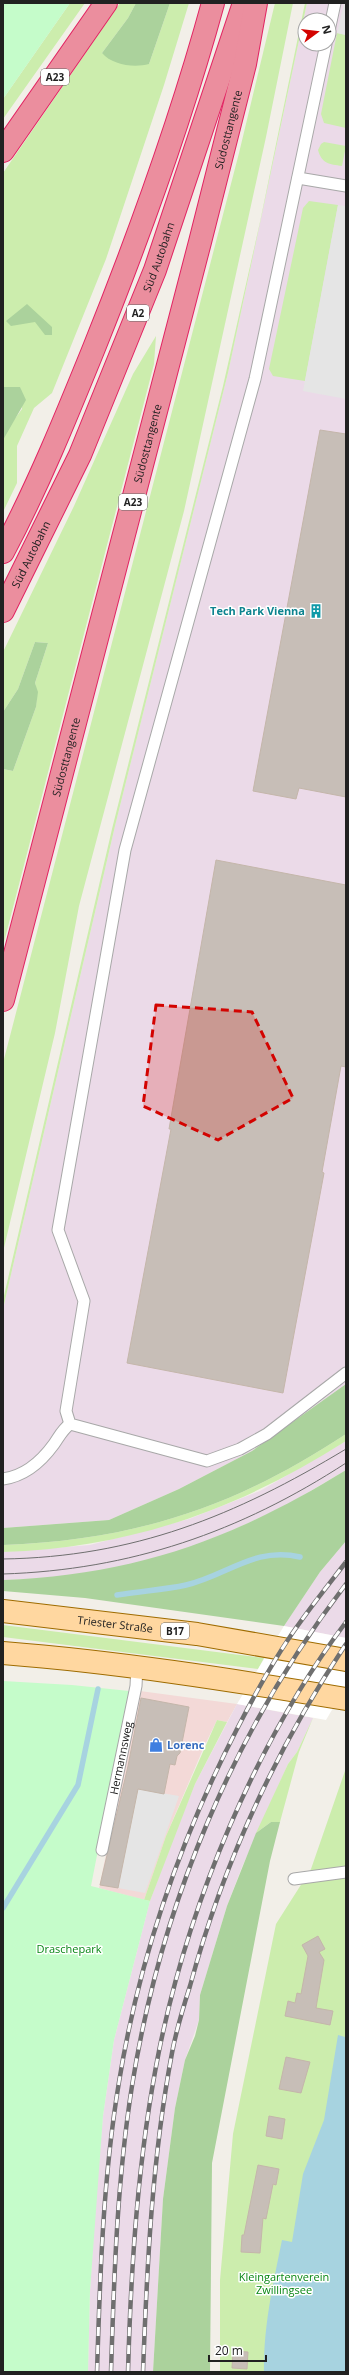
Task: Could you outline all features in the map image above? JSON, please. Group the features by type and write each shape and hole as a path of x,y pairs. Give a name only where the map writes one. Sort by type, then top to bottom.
{"highway":[{"name":"A23","path":"3,150 106,3"},
{"name":"A2","path":"3,552 56,442 130,258 200,50 213,3"},
{"name":"Süd Autobahn","path":"3,611 80,455 155,270 244,3"},
{"name":"Südosttangente","path":"3,1000 200,242 245,64 256,3"}],"main road":[{"name":"Triester Straße","path":"3,1611 197,1634 346,1660"},
{"path":"3,1653 137,1666 346,1699"}],"lane":[{"path":"70,1424 66,1411 84,1301 58,1230 125,850 252,391 324,52"},
{"path":"298,178 346,186"},
{"path":"70,1424 207,1462 240,1449 267,1434 346,1373"},
{"path":"3,1479 22,1474 32,1468 44,1457 64,1429 70,1424"},
{"name":"Hermannsweg","path":"102,1850 136,1686 137,1666"},
{"path":"294,1879 346,1872"}],"highlighted area":[{"path":"156,1005 252,1012 293,1098 218,1140 143,1106"}],"shaded area":[{"path":"307,3 346,3 346,1384 252,1451 179,1489 109,1520 3,1528 3,1309 115,826 228,373 297,50 297,52 337,52 337,12 305,12"},
{"path":"344,3 346,3 346,35 337,33"},
{"path":"338,205 346,206 346,399 303,391"},
{"path":"346,1441 346,1470 285,1506 205,1543 149,1560 108,1570 49,1578 3,1580 3,1552 90,1545 189,1519 260,1491"},
{"path":"346,1541 346,1638 284,1626 320,1572"},
{"path":"140,1691 237,1704 227,1722 217,1720 203,1749 166,1836 144,1900 99,1888"},
{"path":"237,1704 313,1718 297,1752 288,1764 242,1867 227,1906 200,1995 199,2020 185,2060 175,2108 163,2199 153,2372 88,2372 90,2291 96,2196 103,2116 114,2040 150,1901 195,1784"},
{"path":"138,1789 179,1796 145,1893 118,1888"}],"green space":[{"path":"3,3 70,3 3,99"},
{"path":"70,3 85,3 3,119 3,99"},
{"path":"120,3 136,3 128,18 102,53 149,64 170,3 189,3 164,85 106,259 52,393 34,408 17,446 17,483 3,512 3,440 8,428 22,409 20,387 3,387 3,173"},
{"path":"136,3 170,3 149,64 137,66 117,63 102,53 128,18"},
{"path":"275,3 293,3 266,137 184,511 79,906 55,1033 3,1252 3,1063 239,153"},
{"path":"305,3 307,3 305,12 303,12"},
{"path":"337,33 346,35 346,128 324,123 321,114 333,52 337,52"},
{"path":"297,42 297,50 228,373 115,826 3,1309 3,1300 112,829 223,386 260,222"},
{"path":"324,142 346,146 342,166 330,164 324,161 318,150"},
{"path":"309,201 338,205 305,381 273,376 269,369 303,208"},
{"path":"27,304 52,327 52,335 45,335 35,322 11,326 6,321"},
{"path":"156,336 154,364 3,946 3,769 13,771 36,707 37,692 35,683 48,643 35,642 18,689 3,712 3,652 74,506 133,374"},
{"path":"3,387 20,387 26,400 3,440"},
{"path":"35,642 48,643 35,683 38,692 36,707 13,771 3,769 3,712 18,689"},
{"path":"346,1384 346,1434 305,1460 224,1500 183,1515 141,1527 97,1536 51,1542 3,1545 3,1528 109,1520 179,1489 252,1451"},
{"path":"346,1434 346,1441 306,1465 224,1505 182,1520 140,1533 96,1543 50,1549 3,1552 3,1545 51,1542 97,1536 141,1527 183,1515 224,1500 264,1481 305,1460"},
{"path":"346,1470 346,1541 320,1572 284,1626 85,1598 3,1591 3,1580 51,1577 97,1570 140,1561 182,1549 223,1534 264,1516"},
{"path":"3,1625 264,1658 258,1669 3,1637"},
{"name":"Draschepark","path":"3,1681 72,1685 129,1691 91,1886 150,1901 114,2040 103,2116 90,2291 88,2372 3,2372"},
{"path":"313,1718 299,1752 280,1822 271,1822 256,1833 288,1764 297,1752"},
{"path":"217,1720 227,1722 195,1784 150,1901 144,1900 166,1836"},
{"name":"Kleingartenverein Zwillingsee","path":"346,1768 346,2372 220,2372 220,2280 233,2134 276,1924 311,1869"},
{"path":"271,1822 280,1822 270,1861 212,2163 210,2372 153,2372 163,2199 175,2108 185,2060 195,2036 199,2020 200,1995 227,1906 256,1833"}],"water":[{"path":"346,2034 346,2372 264,2372 267,2322 282,2240 292,2242 303,2174 324,2120 338,2035 345,2037"}],"pier":[{"path":"284,1626 346,1638 346,1686 326,1720 237,1704"}],"building":[{"name":"Tech Park Vienna","path":"320,430 346,434 346,797 299,788 296,799 253,791"},
{"path":"216,860 346,885 346,1067 341,1066 322,1172 324,1173 283,1393 127,1363 171,1129 169,1129"},
{"name":"Lorenc","path":"141,1698 189,1707 180,1753 177,1756 175,1765 170,1764 164,1794 138,1789 118,1888 100,1885 128,1766"},
{"path":"318,1936 325,1949 319,1952 324,1960 316,2008 333,2011 330,2025 285,2016 288,2001 295,2003 297,1993 301,1994 308,1956 302,1945"},
{"path":"286,2057 310,2062 301,2093 279,2089"},
{"path":"269,2116 285,2119 282,2139 266,2136"},
{"path":"258,2165 279,2169 276,2185 273,2184 266,2219 263,2218 260,2253 241,2252 242,2235 244,2235"},
{"path":"233,2351 248,2352 247,2369 232,2368"}],"waterway":[{"path":"117,1595 186,1585 201,1581 241,1564 269,1555 300,1557"},
{"path":"3,1908 78,1785 98,1689"}],"tram line":[{"path":"3,1559 51,1556 96,1550 140,1541 182,1528 223,1513 264,1494 305,1473 346,1449"},
{"path":"3,1574 50,1571 95,1565 182,1543 266,1509 346,1463"}],"railway":[{"path":"97,2372 99,2299 109,2154 127,2036 150,1946 164,1901 197,1814 237,1729 280,1652 308,1611 346,1562"},
{"path":"111,2372 117,2229 127,2122 132,2086 145,2018 162,1951 183,1886 208,1822 237,1759 269,1698 306,1640 346,1584"},
{"path":"128,2372 131,2291 137,2211 146,2130 159,2051 172,1995 188,1939 207,1882 230,1826 255,1772 283,1719 313,1669 346,1622"},
{"path":"143,2372 146,2292 155,2172 165,2093 180,2020 203,1941 235,1852 275,1766 297,1725 346,1644"}],"place":[{"name":"Tech Park Vienna","path":"316,611"},
{"name":"Lorenc","path":"156,1745"}]}
